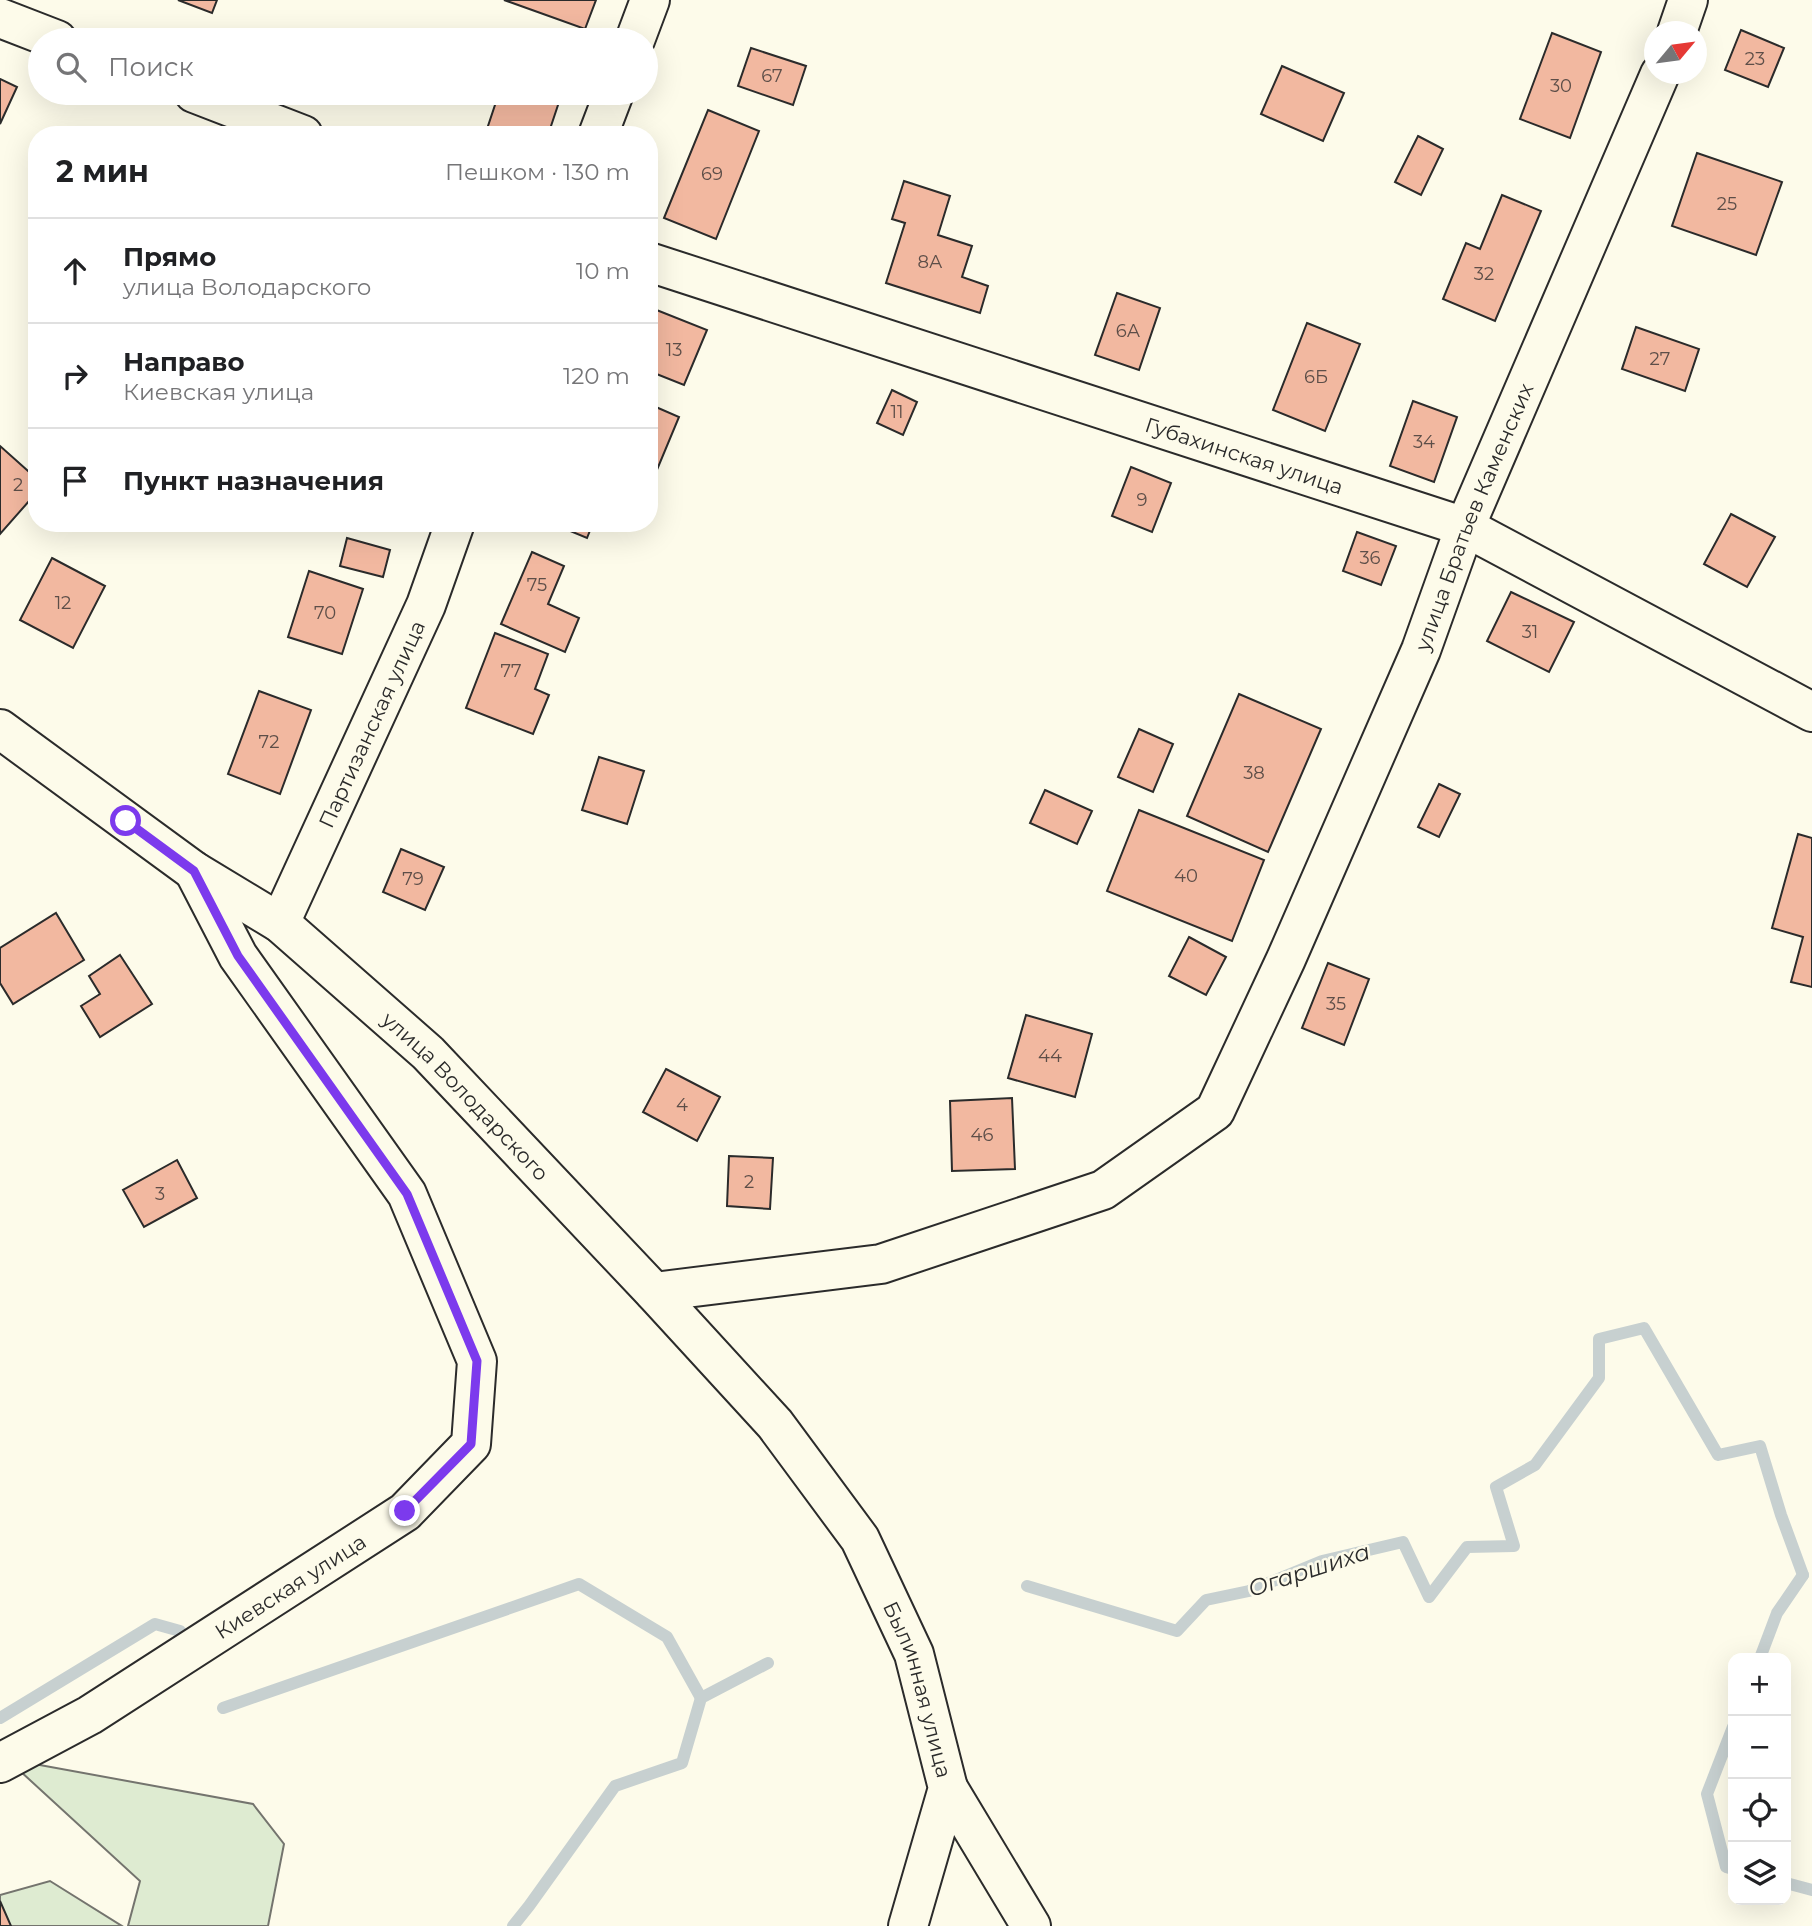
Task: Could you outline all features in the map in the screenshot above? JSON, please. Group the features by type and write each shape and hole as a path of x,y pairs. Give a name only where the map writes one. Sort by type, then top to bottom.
{"street":[{"path":"640,28 650,0"},
{"path":"1681,21 1688,0"},
{"path":"0,19 28,29"},
{"name":"улица Братьев Каменских","path":"654,1293 881,1264 1103,1190 1215,1111 1286,959 1420,650 1465,527 1656,84"},
{"path":"225,105 280,126"},
{"path":"601,126 609,105"},
{"name":"Губахинская улица","path":"658,265 1465,527 1812,712"},
{"name":"Партизанская улица","path":"279,923 426,605 452,532"},
{"name":"улица Володарского","path":"0,729 194,871 279,923 428,1053 775,1424 860,1539"},
{"name":"Киевская улица","path":"0,1763 90,1715 405,1511 471,1444 477,1361 407,1194 238,956 194,871"},
{"name":"Былинная улица","path":"860,1539 914,1654 948,1788 908,1926"},
{"path":"948,1788 1031,1926"}],"green space":[{"path":"7,1759 253,1804 284,1844 268,1926 128,1926 140,1881"},
{"path":"50,1881 122,1926 0,1926 0,1895"}],"building":[{"path":"178,0 217,0 212,13"},
{"path":"504,0 596,0 585,28"},
{"path":"1741,30 1784,48 1768,87 1725,70"},
{"path":"1552,33 1601,52 1570,138 1520,119"},
{"path":"751,48 806,66 793,105 738,86"},
{"path":"1282,66 1344,93 1323,141 1261,114"},
{"path":"0,79 17,87 0,124"},
{"path":"495,105 558,105 551,126 488,126"},
{"path":"708,110 759,131 716,239 664,218"},
{"path":"1418,136 1443,149 1421,195 1395,182"},
{"path":"1697,153 1782,182 1756,255 1672,226"},
{"path":"904,181 950,196 938,235 972,246 962,277 988,286 980,313 886,283 905,223 892,219"},
{"path":"1502,195 1541,211 1495,321 1443,299 1466,243 1480,249"},
{"path":"1117,293 1160,308 1139,370 1095,355"},
{"path":"658,311 707,330 684,385 658,375"},
{"path":"1307,323 1360,344 1325,431 1273,410"},
{"path":"1636,327 1699,349 1685,391 1622,369"},
{"path":"892,390 917,402 903,435 877,423"},
{"path":"1413,401 1457,417 1434,482 1390,466"},
{"path":"658,408 679,417 658,467"},
{"path":"0,446 28,471 28,502 0,534"},
{"path":"1131,467 1171,483 1152,532 1112,516"},
{"path":"1731,514 1775,537 1747,587 1704,564"},
{"path":"573,532 589,532 587,538"},
{"path":"1357,532 1396,546 1381,585 1343,571"},
{"path":"347,538 390,550 383,577 340,566"},
{"path":"532,552 564,566 548,604 579,618 565,652 501,624"},
{"path":"52,558 105,586 73,648 20,620"},
{"path":"309,571 363,589 342,654 288,637"},
{"path":"1511,592 1574,622 1549,672 1487,641"},
{"path":"495,633 548,654 535,689 549,695 533,734 466,708"},
{"path":"259,691 311,710 280,794 228,774"},
{"path":"1239,694 1321,729 1268,852 1187,816"},
{"path":"1139,729 1173,744 1153,792 1118,777"},
{"path":"599,757 644,771 627,824 582,810"},
{"path":"1439,784 1460,794 1439,837 1418,827"},
{"path":"1045,790 1092,811 1077,844 1030,823"},
{"path":"1139,810 1264,860 1232,941 1107,891"},
{"path":"1798,834 1812,838 1812,987 1791,982 1803,937 1772,928"},
{"path":"401,849 444,867 425,910 383,892"},
{"path":"56,913 84,960 13,1004 0,983 0,948"},
{"path":"1189,937 1226,957 1206,995 1169,976"},
{"path":"120,955 152,1004 100,1037 81,1006 100,994 89,976"},
{"path":"1328,963 1369,979 1344,1045 1302,1028"},
{"path":"1026,1015 1092,1034 1075,1097 1008,1078"},
{"path":"666,1069 720,1097 697,1141 643,1112"},
{"path":"1012,1098 1015,1169 952,1171 950,1101"},
{"path":"729,1156 773,1158 770,1209 727,1206"},
{"path":"177,1160 197,1198 144,1227 123,1190"},
{"path":"0,1901 11,1926 0,1926"}],"waterway":[{"name":"Огаршиха","path":"1027,1586 1177,1631 1206,1600 1249,1591 1322,1561 1403,1542 1429,1597 1467,1547 1514,1546 1496,1487 1535,1465 1599,1378 1599,1339 1644,1328 1718,1455 1760,1446 1803,1575"},
{"path":"1762,1653 1777,1613 1803,1575"},
{"path":"223,1708 579,1584 667,1637 701,1698"},
{"path":"0,1718 155,1624 180,1631"},
{"name":"Огаршиха","path":"513,1926 615,1786 682,1763 701,1698 768,1663"},
{"path":"1728,1740 1707,1794 1728,1868"},
{"path":"1791,1884 1812,1890"}],"route":[{"path":"126,821 194,871 238,956 407,1194 477,1361 471,1444 405,1511"}]}
